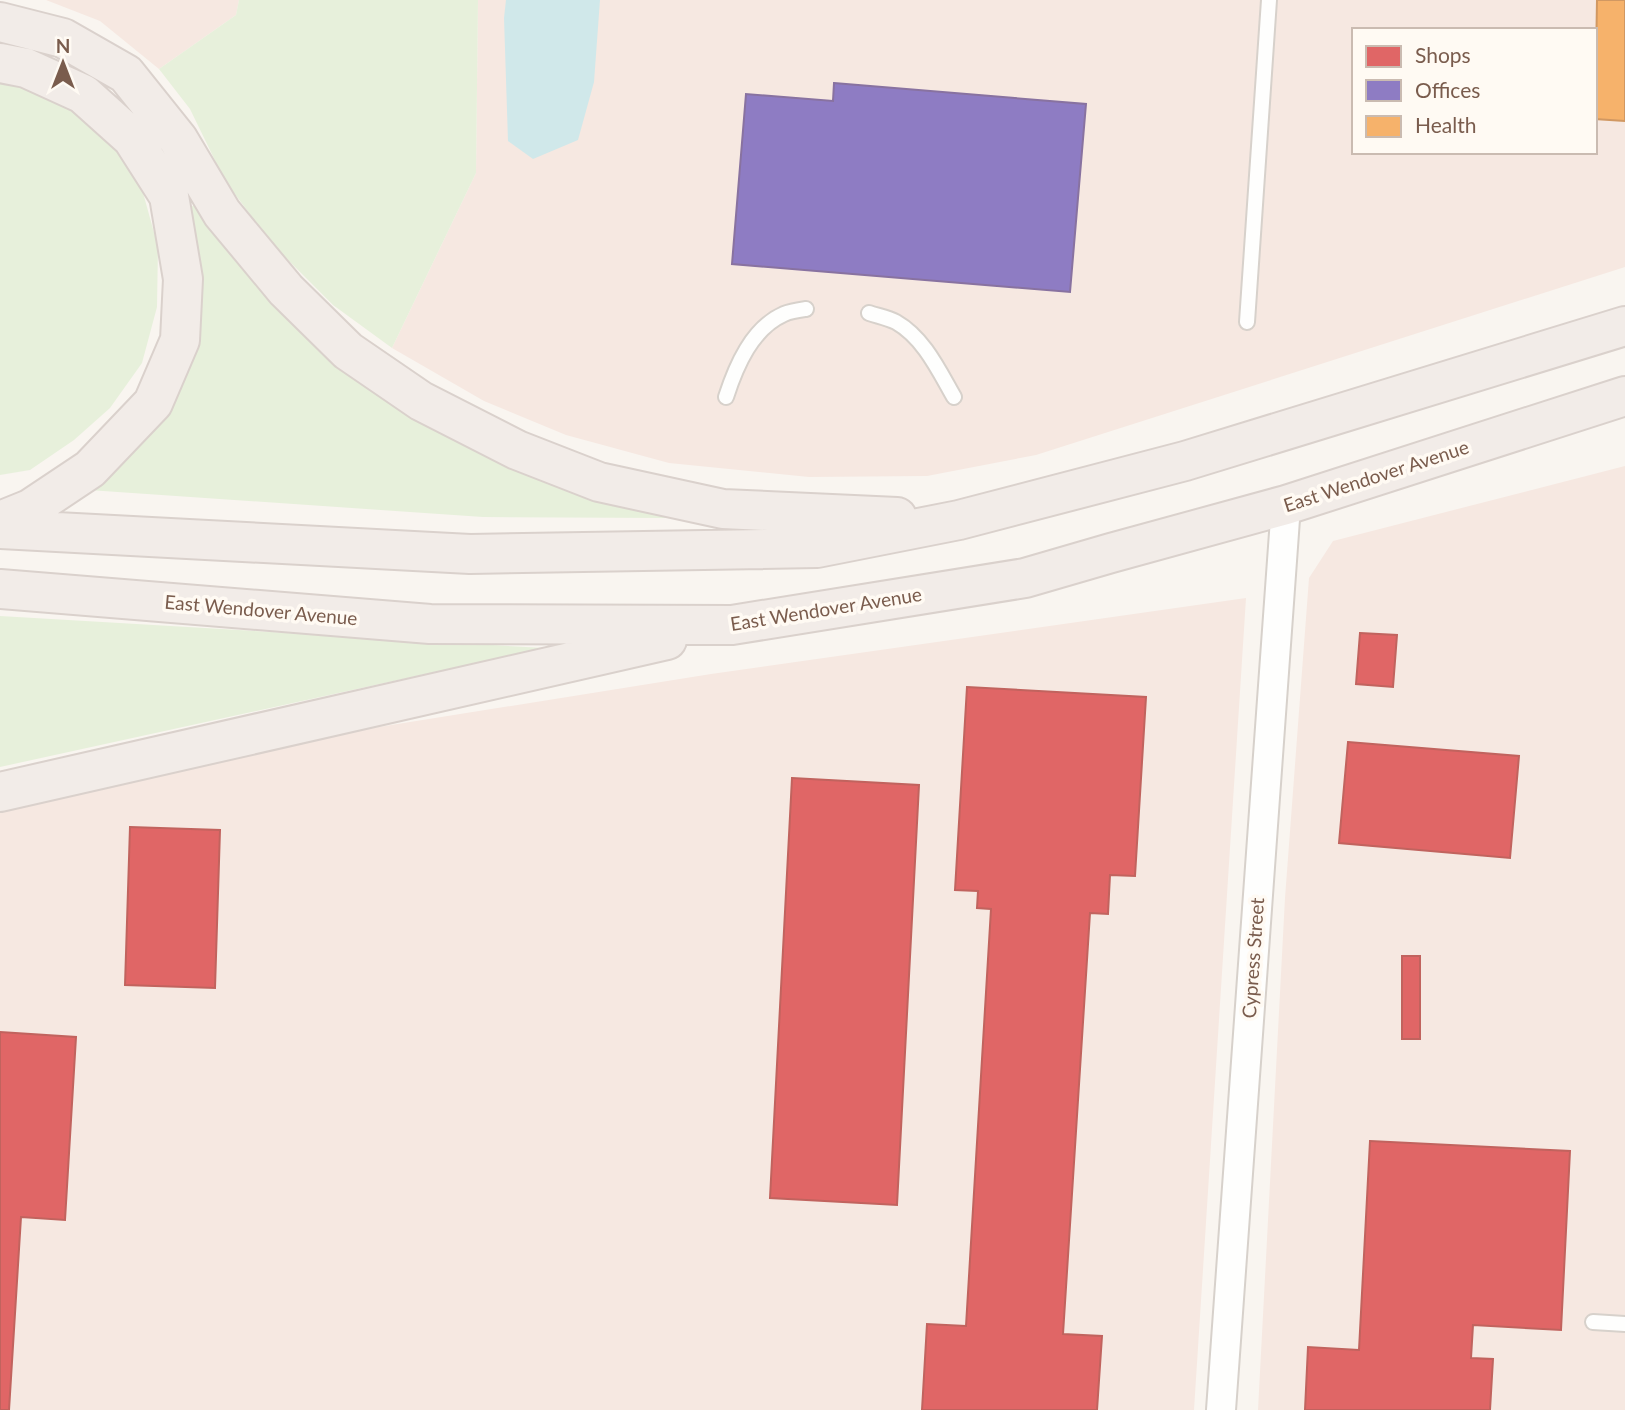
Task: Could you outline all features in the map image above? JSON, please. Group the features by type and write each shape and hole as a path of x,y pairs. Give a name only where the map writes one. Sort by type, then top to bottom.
{"highway":[{"path":"0,22 63,38 126,74 178,139 222,213 286,290 348,351 421,401 517,450 599,482 723,509 959,520"},
{"path":"0,63 26,68 83,94 132,138 169,196 183,279 180,340 153,403 90,469 30,509 0,521"},
{"path":"0,529 470,554 817,548 959,520 1185,461 1625,326"},
{"name":"East Wendover Avenue","path":"0,589 430,624 733,625 1024,578 1286,505 1625,396"},
{"path":"0,792 733,625"}],"street":[{"name":"Cypress Street","path":"1221,1410 1286,505"}],"lane":[{"path":"1247,321 1269,0"},
{"path":"726,397 736,368 748,346 763,328 784,314 806,309"},
{"path":"869,313 896,323 917,340 954,397"},
{"path":"1593,1322 1625,1324"}],"shaded area":[{"path":"46,0 239,0 236,15 159,69 100,21"},
{"path":"478,0 1625,0 1625,267 1036,455 927,476 809,477 669,463 566,435 484,401 392,348 476,173"},
{"path":"1625,466 1625,1410 1258,1410 1285,898 1309,578 1333,541"},
{"path":"1246,598 1194,1410 0,1410 0,810 285,742 711,674"}],"green space":[{"path":"239,0 478,0 476,173 392,348 333,305 273,245 225,181 190,109 159,69 236,15"},
{"path":"0,74 64,101 109,139 142,189 158,247 157,307 142,363 110,408 74,440 30,470 0,475"},
{"path":"196,204 235,261 290,319 667,508 668,518 483,517 74,489 154,420 189,208"},
{"path":"0,616 544,648 0,767"}],"water":[{"path":"506,0 600,0 594,82 578,140 533,159 508,141 504,18"}],"building: Shops":[{"path":"1360,633 1397,635 1393,687 1356,684"},
{"path":"967,687 1146,697 1135,876 1110,875 1108,914 1090,913 1063,1334 1102,1336 1097,1410 922,1410 927,1324 966,1326 991,909 977,908 978,891 955,890"},
{"path":"1348,742 1519,756 1510,858 1339,843"},
{"path":"792,778 919,785 897,1205 770,1198"},
{"path":"130,827 220,830 215,988 125,985"},
{"path":"1402,956 1420,956 1420,1039 1402,1039"},
{"path":"0,1032 76,1037 65,1220 21,1217 9,1410 0,1410"},
{"path":"1370,1141 1570,1151 1561,1330 1473,1325 1471,1358 1493,1359 1490,1410 1305,1410 1308,1347 1359,1350"}],"building: Offices":[{"path":"834,83 1086,104 1070,292 732,264 746,94 833,101"}],"building: Health":[{"path":"1597,0 1625,0 1625,121 1597,119"}]}
